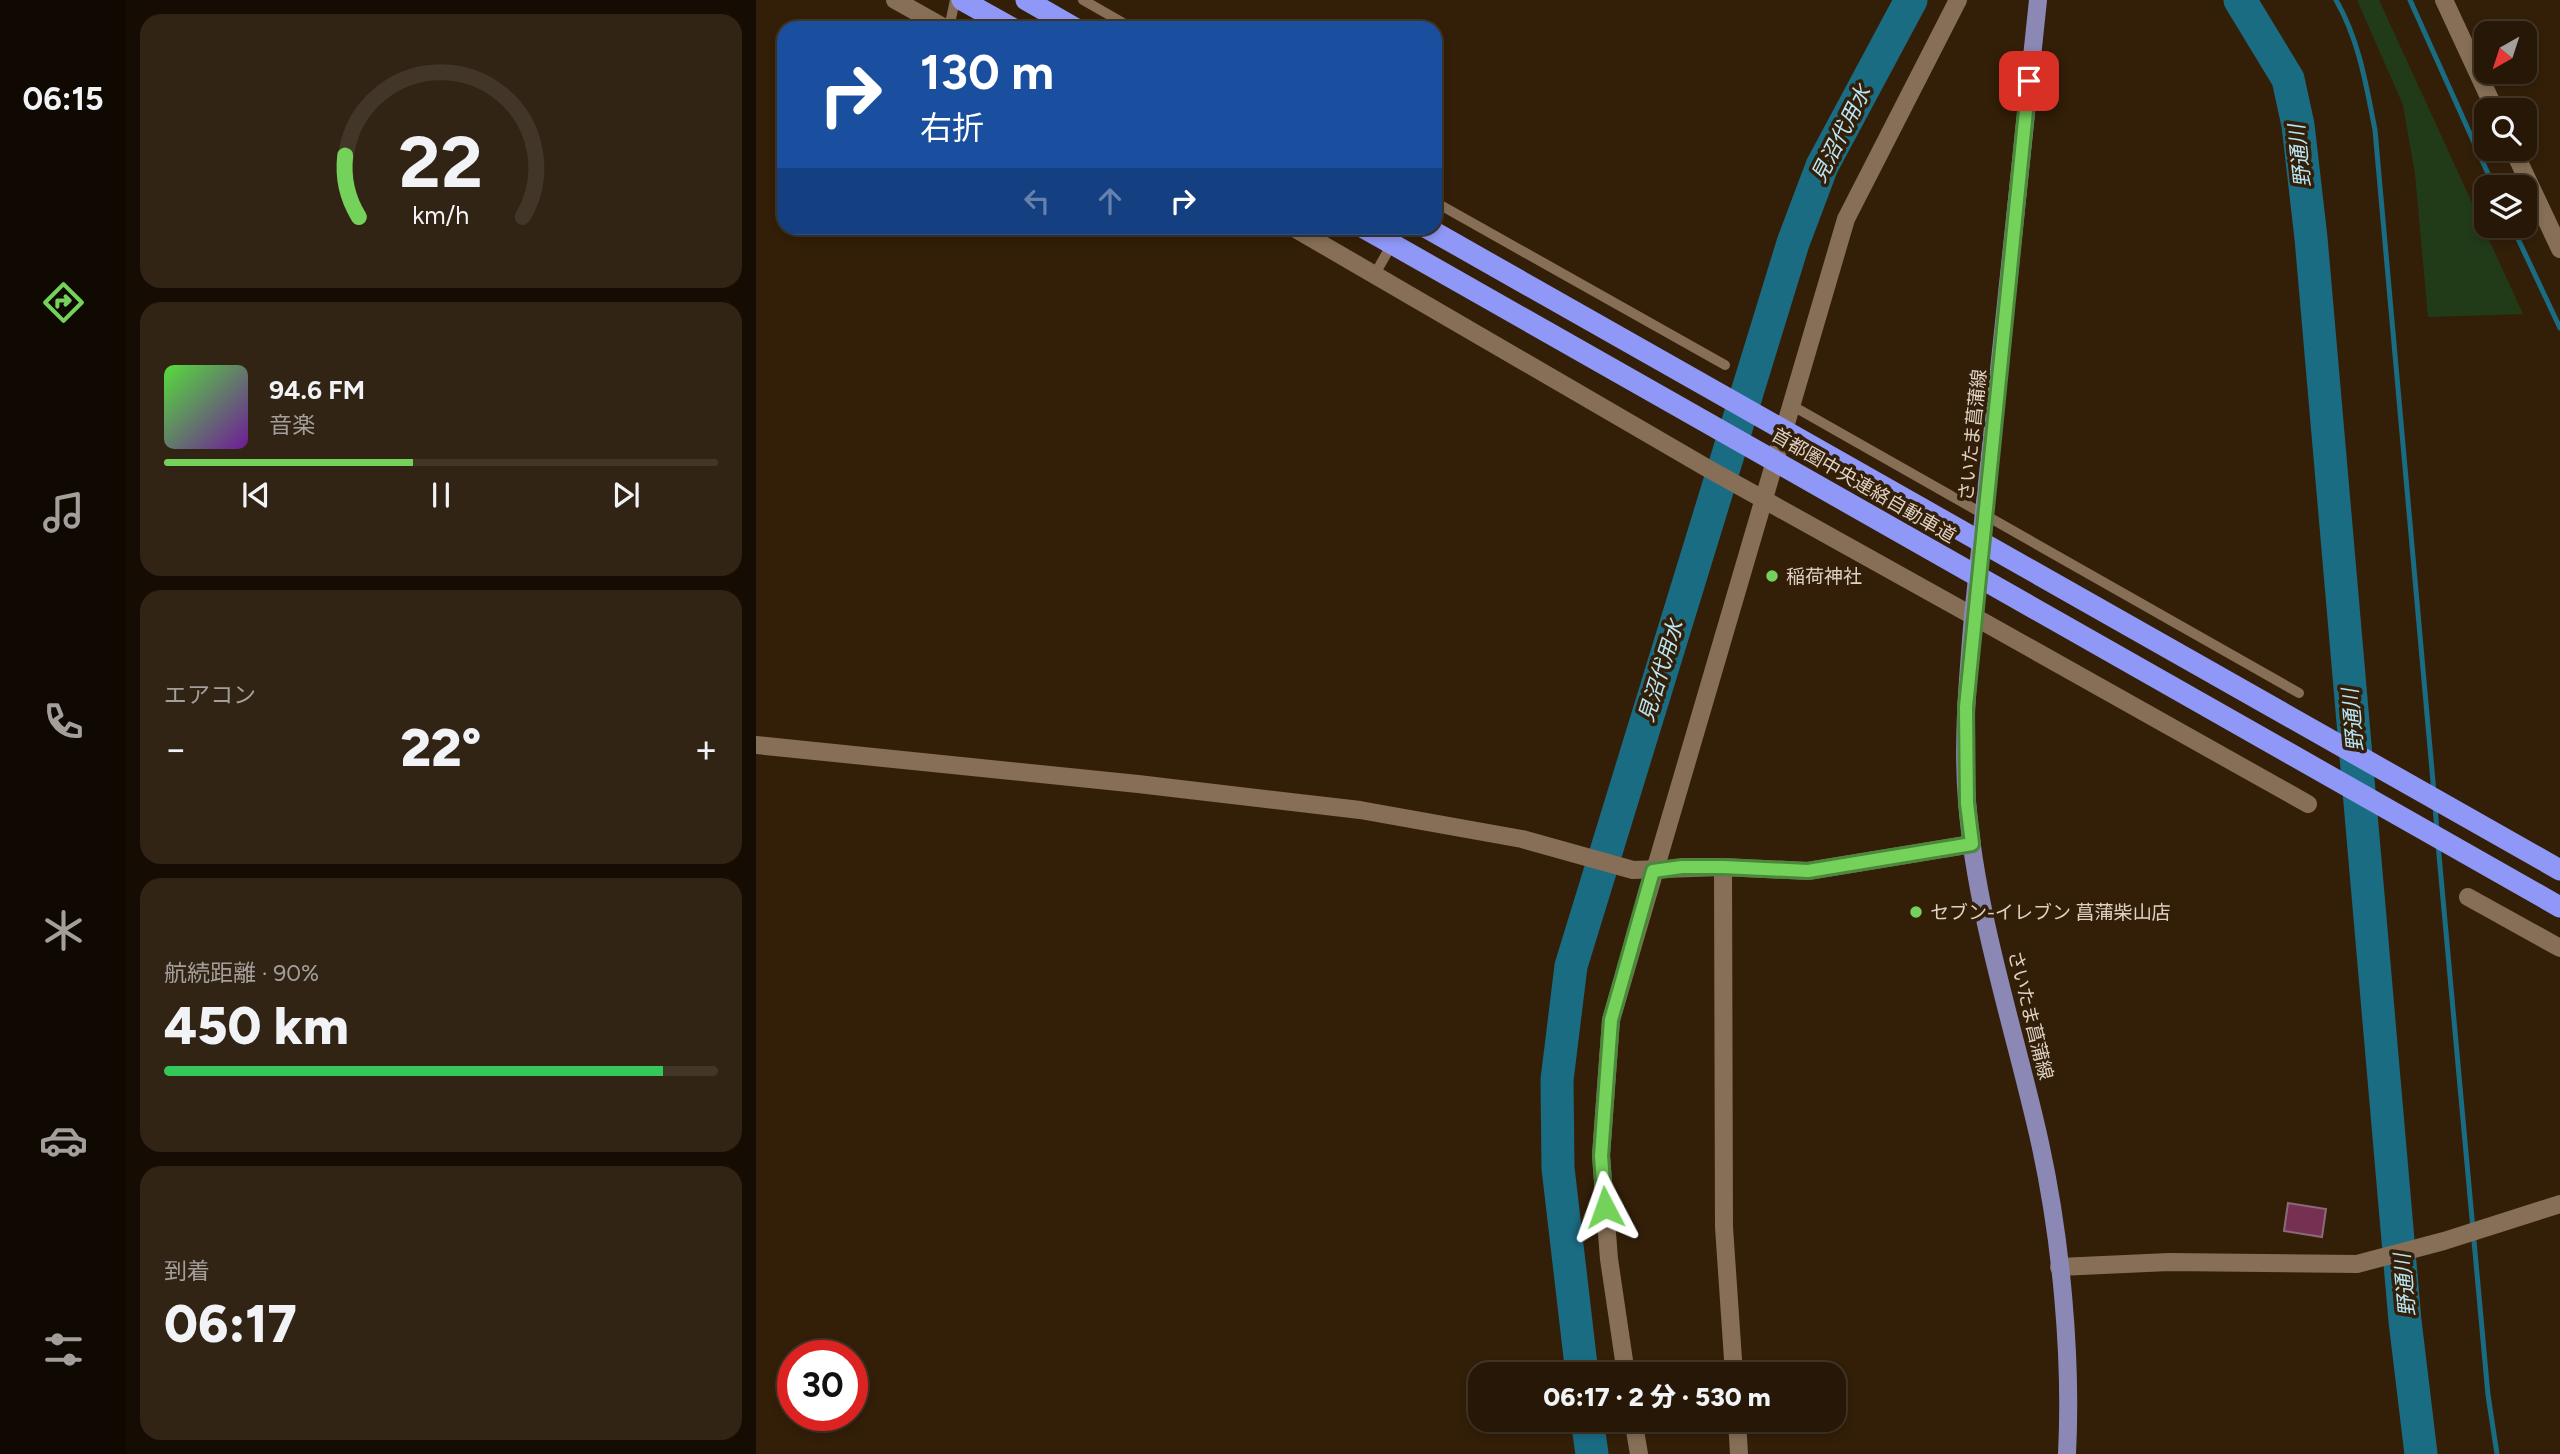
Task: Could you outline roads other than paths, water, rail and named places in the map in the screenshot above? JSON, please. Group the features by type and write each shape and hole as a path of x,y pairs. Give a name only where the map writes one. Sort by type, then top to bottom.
{"highway":[{"path":"962,0 1000,21"},
{"path":"1026,0 1063,21"},
{"name":"首都圏中央連絡自動車道","path":"1376,235 2560,907"},
{"name":"首都圏中央連絡自動車道","path":"1439,235 2560,870"}],"main road":[{"name":"さいたま菖蒲線","path":"2038,0 1973,616 1965,755 1972,844 1986,920 2041,1146 2059,1267 2068,1381 2067,1454"}],"street":[{"path":"895,0 934,21"},
{"path":"1624,1362 1609,1259 1601,1156 1611,1020 1846,219 1958,0"},
{"path":"2444,0 2490,98"},
{"path":"2519,161 2560,249"},
{"path":"1306,235 1707,468 2308,804"},
{"path":"756,745 1360,810 1522,839 1633,870 1723,867 1808,871 1972,844"},
{"path":"1723,867 1724,1227 1733,1362"},
{"path":"2468,897 2560,948"},
{"path":"2059,1267 2169,1262 2366,1263 2560,1204"},
{"path":"1635,1432 1639,1454"},
{"path":"1738,1432 1739,1454"}],"lane":[{"path":"949,21 955,0"},
{"path":"1083,0 1120,21"},
{"path":"1442,206 1725,365"},
{"path":"1375,274 1397,235"},
{"path":"1791,405 2299,693"}],"waterway":[{"name":"見沼代用水","path":"1581,1362 1558,1168 1557,1080 1571,966 1793,243 1822,166 1911,0"},
{"name":"野通川","path":"2240,0 2288,79 2298,125 2311,238 2405,1321 2421,1454"},
{"path":"2336,0 2356,47 2375,130 2434,793"},
{"path":"2410,0 2489,175"},
{"path":"2518,238 2560,328"},
{"path":"2435,806 2437,831"},
{"path":"2438,844 2488,1395 2497,1454"},
{"name":"見沼代用水","path":"1589,1432 1592,1454"}],"place":[{"name":"稲荷神社","path":"1772,576"},
{"name":"セブン-イレブン 菖蒲柴山店","path":"1916,912"}]}
